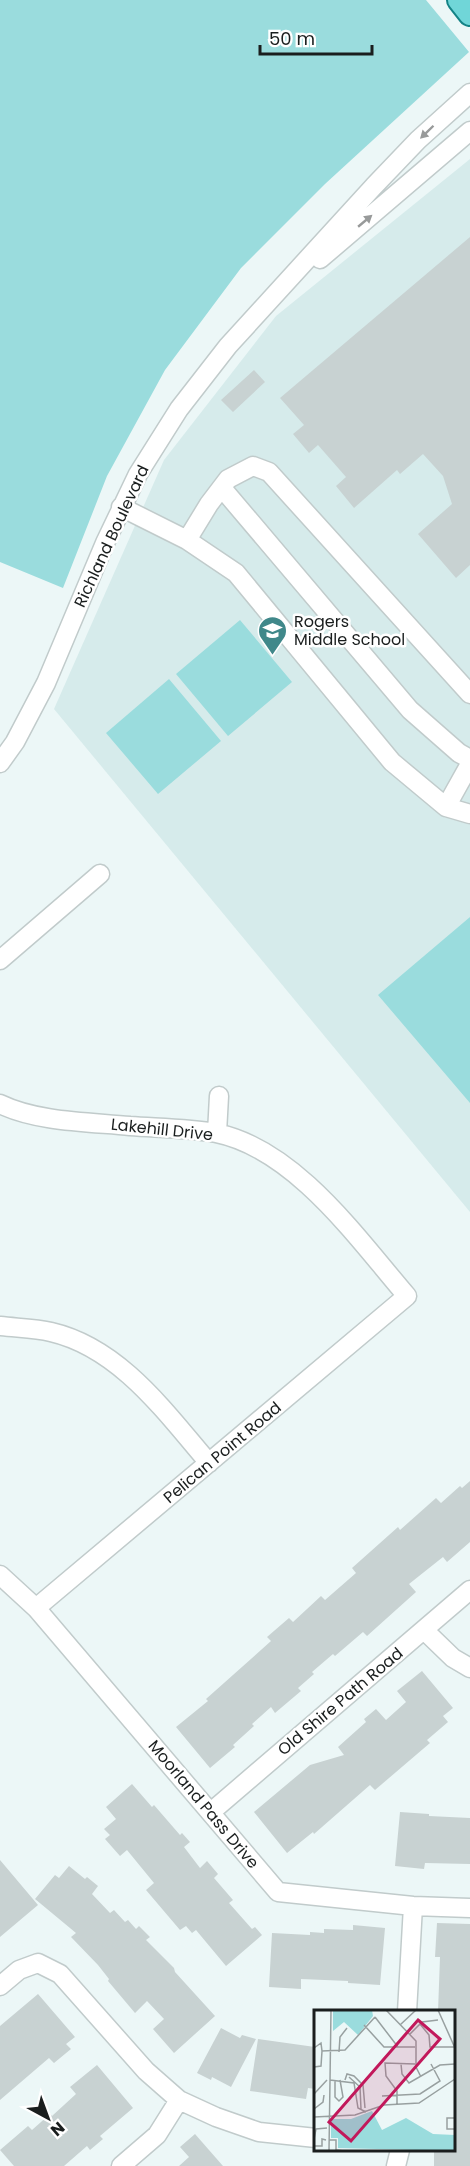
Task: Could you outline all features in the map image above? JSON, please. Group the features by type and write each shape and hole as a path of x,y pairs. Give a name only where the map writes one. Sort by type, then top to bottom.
{"main road":[{"path":"459,0 470,14"}],"street":[{"name":"Richland Boulevard","path":"0,763 15,742 46,682 121,507 146,460 184,402 228,346 392,166 449,110 470,93"},
{"name":"Richland Boulevard","path":"273,299 470,131"},
{"path":"187,540 209,504 228,479 253,466 269,472 470,694"},
{"path":"222,488 410,710 459,753 470,759"},
{"path":"121,507 187,540 236,573 392,762 446,807 470,814"},
{"path":"446,807 470,764"},
{"path":"0,960 100,874"},
{"path":"217,1133 219,1096"},
{"name":"Lakehill Drive","path":"0,1104 10,1109 60,1120 217,1133 258,1149 302,1178 407,1296"},
{"name":"Pelican Point Road","path":"36,1608 407,1296"},
{"path":"0,1326 50,1332 83,1343 118,1365 147,1393 209,1463"},
{"name":"Moorland Pass Drive","path":"0,1575 36,1608 278,1892 413,1906 470,1908"},
{"name":"Old Shire Path Road","path":"211,1812 470,1590"},
{"path":"424,1630 453,1658 470,1668"},
{"path":"407,2010 413,1906"},
{"path":"0,1986 19,1970 38,1963 60,1974 146,2071 179,2100 216,2117 259,2132 314,2138"},
{"path":"121,2166 157,2135 179,2100"},
{"path":"396,2166 400,2151"}],"shaded area":[{"path":"0,0 426,0 469,52 325,184 241,268 165,370 107,476 63,588 0,562"},
{"name":"Rogers Middle School","path":"470,159 470,1212 54,709 164,460 276,316"},
{"path":"240,620 292,682 228,736 176,674"},
{"path":"169,679 221,741 158,794 106,733"},
{"path":"470,917 470,1103 378,995"}],"building":[{"path":"470,237 470,565 456,578 418,534 452,504 443,476 423,454 400,474 397,470 354,508 336,486 346,477 318,445 309,453 293,434 304,425 280,398"},
{"path":"254,370 265,382 233,412 221,400"},
{"path":"470,1481 470,1542 447,1562 443,1557 409,1584 416,1592 367,1636 363,1632 335,1656 333,1654 298,1688 301,1691 275,1713 271,1707 233,1745 235,1747 210,1768 176,1727 208,1701 206,1699 271,1641 267,1637 289,1618 293,1622 321,1596 325,1600 356,1573 352,1568 398,1527 400,1530 436,1498 441,1503 460,1486 462,1488"},
{"path":"422,1671 453,1708 443,1716 448,1722 427,1740 430,1743 375,1790 370,1785 314,1834 313,1832 287,1853 254,1812 310,1765 344,1755 338,1747 366,1722 364,1719 376,1709 386,1720 406,1702 397,1691"},
{"path":"132,1784 180,1835 182,1833 190,1842 184,1847 200,1868 207,1861 218,1874 214,1878 233,1900 229,1903 252,1929 255,1927 262,1935 226,1966 196,1930 192,1933 186,1926 180,1930 146,1890 154,1883 127,1850 120,1856 105,1839 110,1835 104,1829 116,1819 106,1807"},
{"path":"400,1812 470,1818 470,1864 425,1863 424,1869 395,1866"},
{"path":"0,1860 38,1905 0,1937"},
{"path":"69,1866 98,1886 92,1894 110,1913 114,1910 125,1922 128,1920 136,1929 139,1926 150,1937 146,1940 174,1968 175,1972 215,2016 174,2053 153,2029 164,2019 147,2001 135,2013 108,1981 109,1979 98,1965 71,1937 76,1933 35,1899 55,1875 59,1878"},
{"path":"437,1923 470,1924 470,2166 434,2166 434,2151 455,2151 455,2010 438,2010 440,1957 435,1957"},
{"path":"353,1925 385,1928 380,1985 301,1979 301,1989 269,1987 272,1933 310,1935 310,1932 324,1933 324,1929 353,1930"},
{"path":"38,1994 75,2037 66,2044 71,2049 54,2063 49,2058 0,2100 0,2026"},
{"path":"221,2028 240,2038 242,2035 256,2039 231,2087 212,2077 211,2080 197,2073"},
{"path":"258,2039 314,2047 314,2089 308,2088 306,2099 250,2091"},
{"path":"97,2065 133,2108 100,2136 103,2139 90,2150 87,2146 64,2166 14,2166 0,2150 28,2126 32,2130 50,2114 52,2116 76,2094 70,2087"},
{"path":"195,2134 223,2166 179,2166 189,2157 180,2147"}],"place":[{"name":"Rogers Middle School","path":"273,656"}]}
